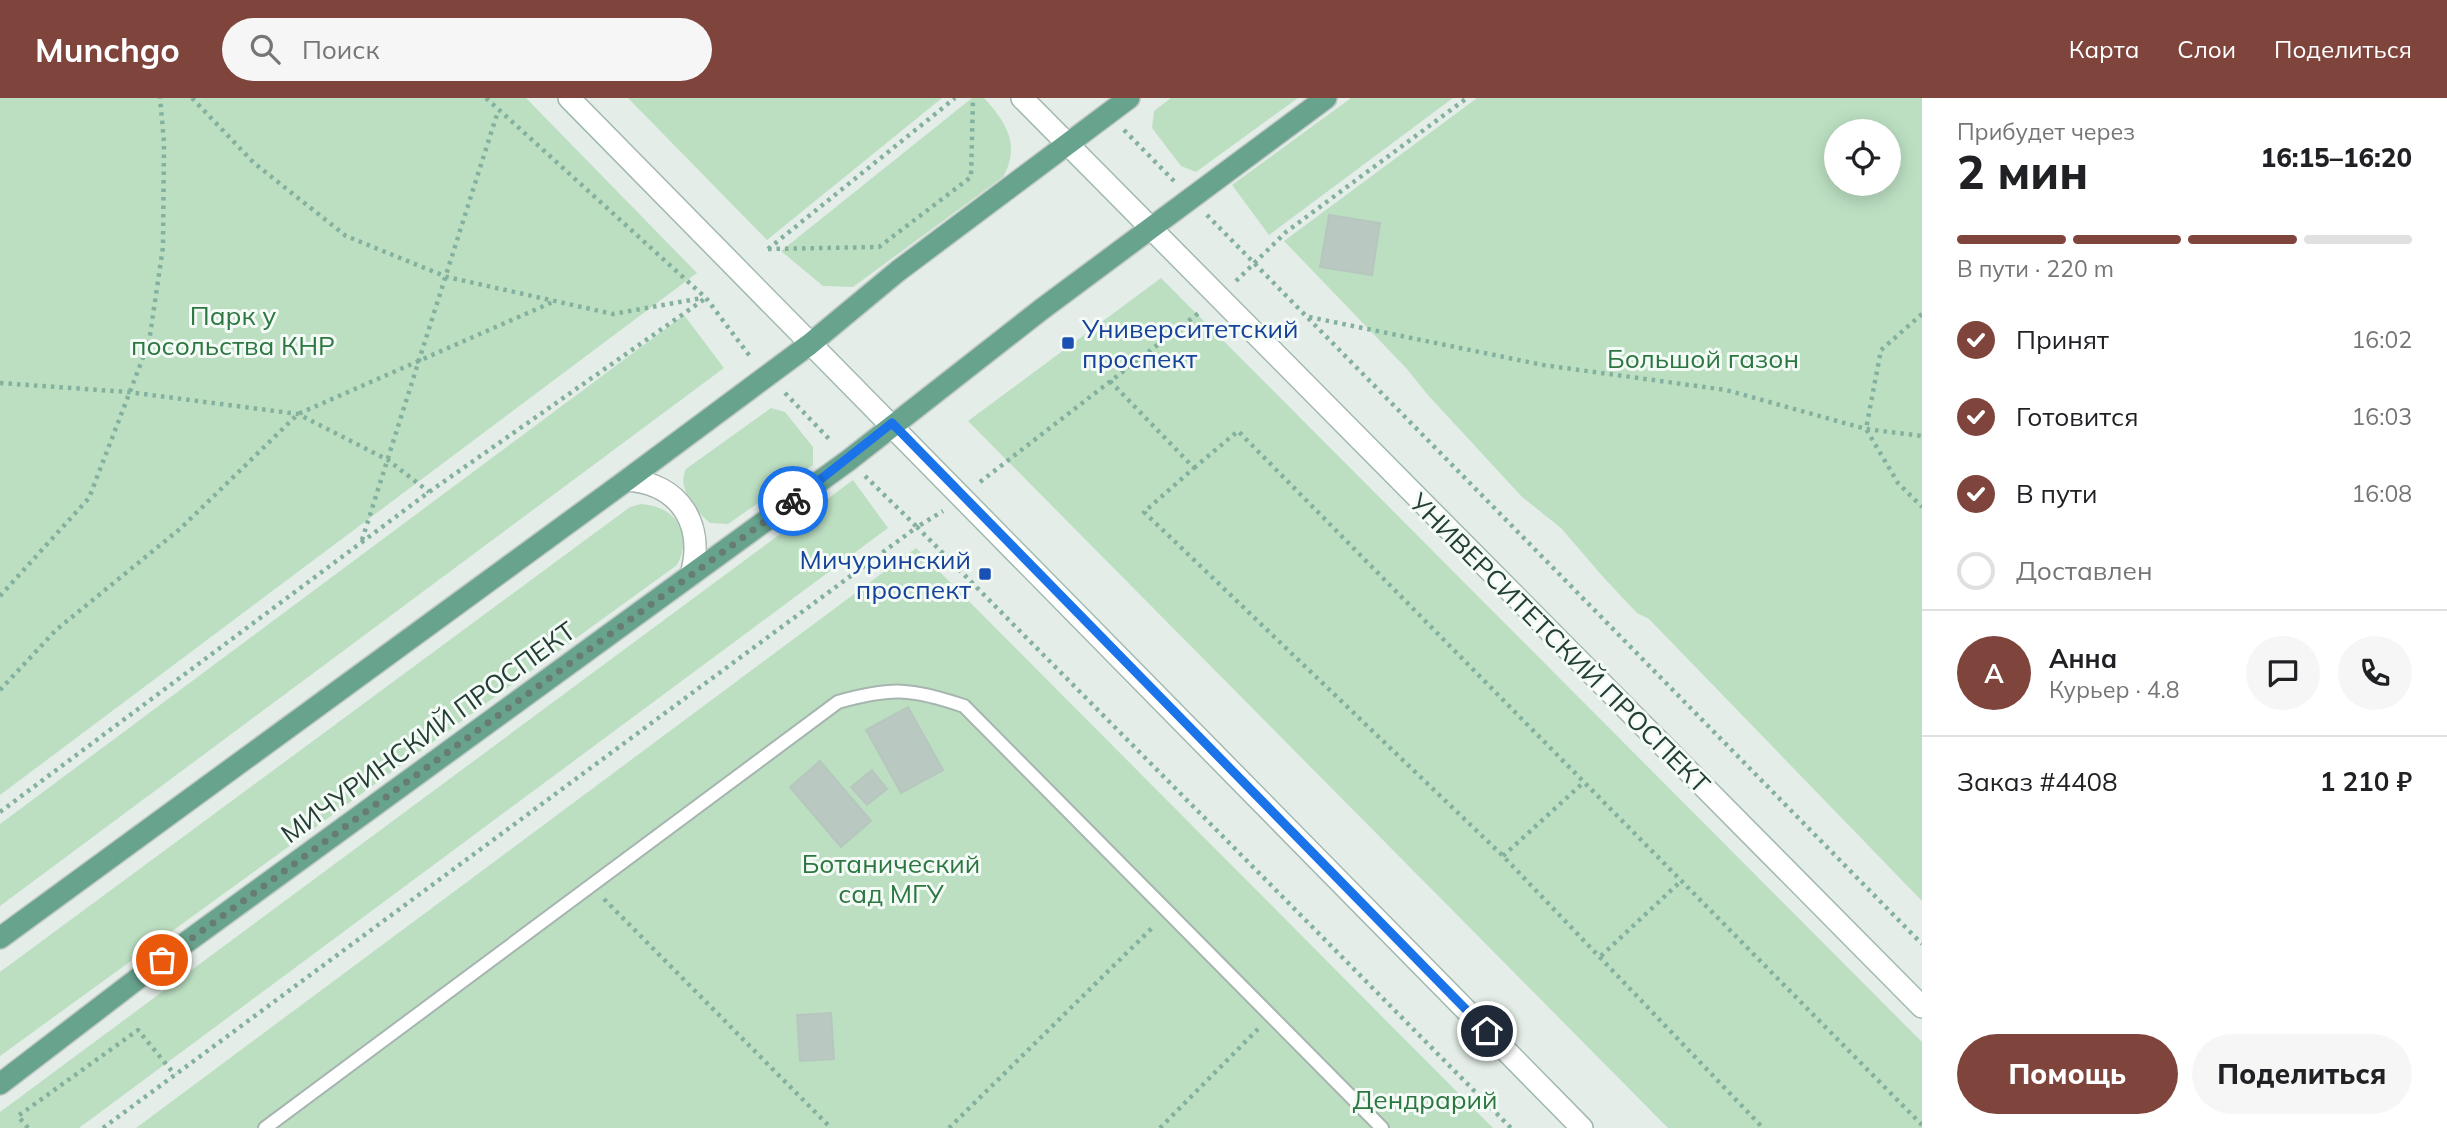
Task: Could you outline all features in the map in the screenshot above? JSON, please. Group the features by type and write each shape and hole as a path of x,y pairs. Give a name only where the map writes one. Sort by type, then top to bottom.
{"main road":[{"path":"569,98 810,344 892,423 1582,1128"},
{"name":"УНИВЕРСИТЕТСКИЙ ПРОСПЕКТ","path":"1022,98 1922,1007"},
{"path":"0,938 810,344 898,271 1129,98"},
{"name":"МИЧУРИНСКИЙ ПРОСПЕКТ","path":"0,1084 173,952 849,460 892,423 1326,98"},
{"path":"627,480 649,482 669,493 682,507 694,529 698,551 691,575"}],"lane":[{"path":"265,1128 838,702 874,692 908,690 964,706 1381,1128"}],"path":[{"path":"0,596 89,498 149,342 163,247 164,142 160,98"},
{"path":"192,98 254,163 346,236 447,277 613,314 706,298"},
{"path":"486,98 706,298 750,356 849,460 1511,1128"},
{"path":"955,98 768,249 879,247 971,177 973,98"},
{"path":"103,1128 917,527 964,498 1218,298 1286,232 1467,98"},
{"path":"362,541 498,111"},
{"path":"1255,264 1922,944"},
{"path":"0,812 429,492 706,298"},
{"path":"0,690 56,631 181,528 298,414 555,301"},
{"path":"1922,314 1881,350 1866,429 1898,483 1922,507"},
{"path":"1307,317 1544,365 1726,390 1866,429 1922,436"},
{"path":"1110,381 1194,468"},
{"path":"0,383 128,392 298,414 388,460 429,492"},
{"path":"1763,1128 1503,856 1144,512 1238,431 1922,1125"},
{"path":"1503,856 1584,782"},
{"path":"1601,956 1681,881"},
{"path":"591,886 831,1128"},
{"path":"949,1128 1167,913"},
{"path":"1160,1128 1271,1017"},
{"path":"28,1128 18,1116 138,1030 175,1075"}],"green space":[{"name":"Парк у посольства КНР","path":"0,98 526,98 697,273 0,795"},
{"path":"628,98 942,98 767,240"},
{"path":"972,98 984,98 1009,134 1011,155 1003,177 853,287 823,286 781,251"},
{"path":"1171,98 1298,98 1196,172 1181,166 1152,128 1154,111"},
{"path":"1351,98 1453,98 1269,235 1232,185"},
{"name":"Большой газон","path":"1477,98 1922,98 1922,901 1649,619 1637,613 1561,528 1522,497 1407,369 1284,241"},
{"path":"1161,278 1922,1042 1922,1128 1668,1128 968,421"},
{"path":"684,315 724,368 0,906 0,824"},
{"path":"771,408 785,412 813,447 813,465 728,524 710,523 689,499 684,484 686,469"},
{"path":"853,480 888,528 79,1128 0,1128 0,1112"},
{"path":"641,504 664,510 678,524 683,543 677,565 0,1056 0,972 630,507"},
{"name":"Ботанический сад МГУ","path":"916,548 1493,1128 136,1128"}],"building":[{"path":"1329,215 1380,223 1372,275 1320,267"},
{"path":"908,707 943,770 901,793 866,730"},
{"path":"820,761 871,821 841,847 790,787"},
{"path":"872,770 887,789 867,805 851,787"},
{"path":"831,1013 834,1059 800,1061 797,1015"}],"way so far":[{"path":"162,960 793,501"}],"place":[{"name":"Университетский проспект","path":"1068,343"},
{"name":"Мичуринский проспект","path":"985,574"}],"route":[{"path":"793,501 849,460 892,423 1487,1031"}],"park label":[{"name":"Дендрарий","path":"1425,1099"}]}
